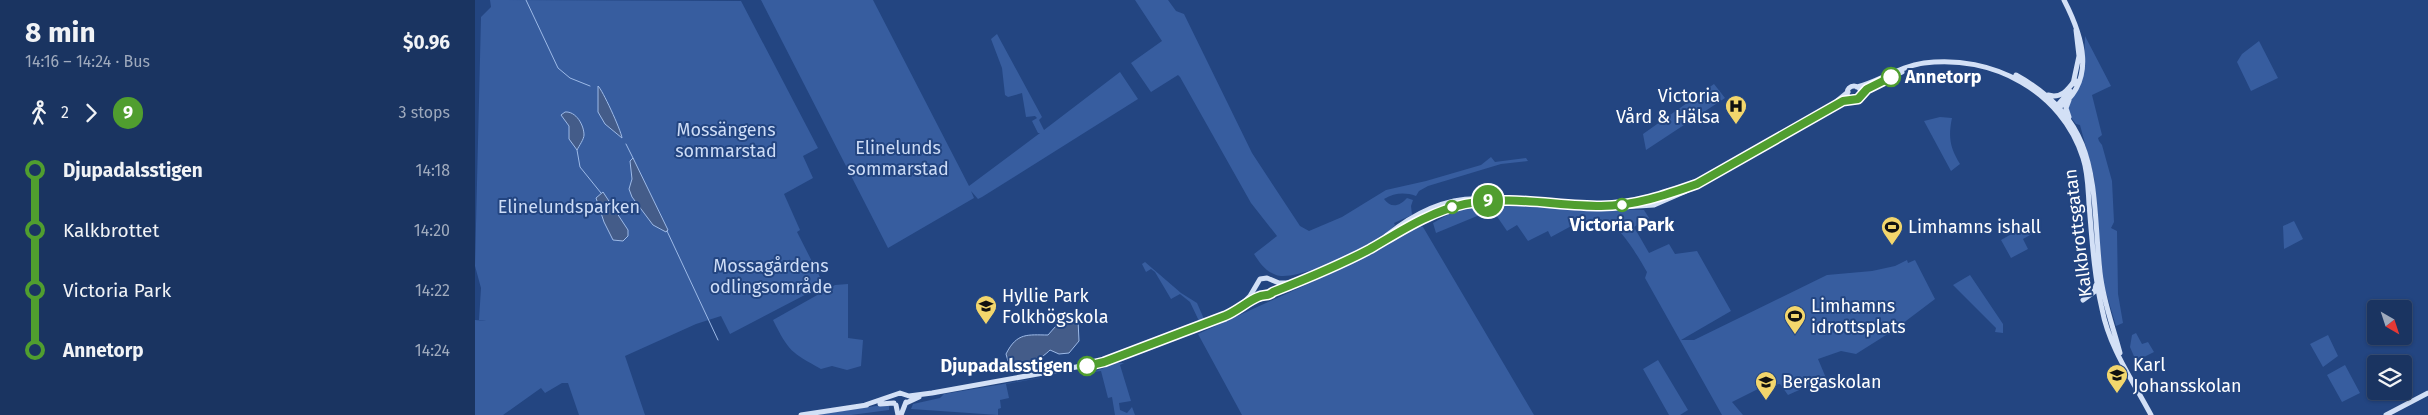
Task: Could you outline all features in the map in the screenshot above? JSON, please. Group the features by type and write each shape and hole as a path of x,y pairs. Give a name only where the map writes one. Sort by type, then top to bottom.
{"main road":[{"path":"2064,0 2080,35 2083,54 2080,76 2066,108 2075,128"},
{"path":"2057,108 2075,80 2079,56 2072,16"},
{"path":"1749,155 1848,92 1852,87 1857,88 1902,68 1939,62 1954,61 1984,65 2019,80 2057,108"},
{"path":"865,405 895,395 932,393 1104,362 1225,316 1261,296 1268,296 1273,292 1299,282 1369,249 1398,226 1434,207 1465,199 1603,206 1652,199 1697,184 1836,105 1851,99 1857,100 1867,89 1907,70 1939,62"},
{"name":"Kalkbrottsgatan","path":"1984,65 2015,74 2042,92 2075,128 2085,149 2091,170 2103,294 2120,356"},
{"path":"2042,92 2051,97 2060,96 2067,91 2075,80"},
{"path":"1857,88 1861,95"},
{"path":"1848,92 1851,99"},
{"path":"2057,108 2071,95"},
{"name":"Kalkbrottsgatan","path":"2057,108 2083,158 2097,282 2108,332 2113,346 2151,415"},
{"path":"1225,316 1243,303 1261,279 1267,278 1279,283 1299,282"},
{"path":"1272,281 1274,286 1273,292"},
{"path":"2083,300 2094,292 2097,282"},
{"path":"1255,288 1261,296"},
{"path":"801,415 865,405 905,404 932,393"},
{"path":"2386,415 2428,393"},
{"path":"895,395 895,404 900,415"},
{"path":"900,415 905,404 904,395"}],"green space":[{"path":"490,0 741,1 818,148 803,156 813,178 784,194 800,230 797,232 824,285 730,334 721,316 696,324 625,356 645,415 579,415 568,383 562,383 545,393 541,388 503,415 475,415 475,320 486,321 479,320 481,288 475,266 481,17 491,7"},
{"name":"Elinelunds sommarstad","path":"761,0 873,0 969,186 1040,133 1038,133 1032,121 1037,118 1035,116 1026,117 1022,93 1008,97 1005,95 1002,68 991,39 997,34 1042,117 1039,120 1044,130 1120,72 1138,99 982,197 978,199 971,191 974,198 888,248"},
{"path":"1135,0 1168,0 1176,11 1184,14 1252,153 1300,226 1309,231 1342,217 1386,190 1481,165 1491,157 1495,162 1526,158 1528,161 1501,164 1428,186 1419,191 1416,196 1396,194 1388,197 1384,199 1393,205 1401,203 1407,198 1413,200 1411,206 1412,215 1394,223 1395,225 1379,239 1353,254 1306,272 1284,276 1276,275 1266,269 1254,254 1277,236 1251,203 1180,77 1178,75 1151,92 1131,63 1162,41"},
{"path":"2085,36 2111,86 2092,95 2102,135 2098,138 2102,145 2112,181 2114,222 2111,228 2117,231 2118,294 2123,323 2116,326 2103,282 2094,177 2080,125 2076,124 2069,115 2068,108 2084,68"},
{"path":"2259,41 2278,78 2251,91 2237,62 2242,54"},
{"path":"1714,84 1725,98 1646,150 1643,134"},
{"path":"1940,117 1952,118 1951,142 1960,164 1951,171 1924,121"},
{"name":"Limhamns idrottsplats","path":"1486,204 1644,210 1649,218 1634,227 1649,253 1669,244 1675,254 1697,251 1731,311 1681,340 1694,340 1827,275 1872,271 1895,266 1907,260 1908,263 1915,260 1935,299 1894,330 1856,354 1841,351 1818,359 1826,378 1788,395 1780,384 1764,386 1732,402 1743,415 1722,415 1645,278 1647,272 1633,249 1614,226 1598,220 1579,230 1575,224 1551,237 1548,231 1528,241 1517,225 1507,231 1496,215 1482,214 1436,233 1433,223 1461,207"},
{"path":"2294,221 2303,239 2284,249 2283,226"},
{"path":"2031,223 2035,224 2039,230 2023,239 2028,249 2011,258 2001,240"},
{"path":"1418,225 1423,227 1534,415 1242,415 1198,334 1343,268"},
{"path":"1145,262 1181,293 1197,303 1204,319 1199,321 1190,302 1180,294 1171,299 1155,272 1151,269 1146,272 1142,264"},
{"path":"1970,275 2003,324 2003,333 1995,332 1996,328 1953,285"},
{"path":"848,284 848,338 863,340 861,366 847,370 832,366 821,369 803,359 787,345 773,320 835,285"},
{"path":"2136,333 2142,344 2148,342 2154,352 2136,361 2130,347 2132,335"},
{"path":"2328,335 2338,356 2323,367 2310,344"},
{"path":"1658,360 1688,410 1680,415 1669,415 1643,369"},
{"path":"1117,363 1124,363 1120,365 1131,401 1119,403 1120,410 1127,413 1132,407 1135,415 1115,415 1112,397 1108,398 1101,371 1093,372"},
{"path":"2345,365 2360,393 2342,402 2327,375"},
{"path":"1050,376 1006,384 1009,398 1000,400 1001,408 998,409 998,415 911,409 913,404 940,398 944,394"},
{"path":"889,404 889,410 851,415 815,415"}],"shaded area":[{"path":"598,86 611,110 622,138 605,124 598,112"},
{"path":"565,112 576,116 583,127 584,137 577,150 569,139 569,126 561,115"},
{"path":"633,158 668,230 666,232 653,225 632,197 629,189 632,179 630,161"},
{"path":"603,192 628,230 628,236 623,241 613,240 604,222 596,198"},
{"path":"1072,317 1078,320 1079,341 1069,353 1059,354 1050,350 1036,361 1018,366 1008,361 1006,354 1019,338 1029,335 1048,335 1063,318"}],"waterway":[{"path":"526,0 558,68 570,78 590,86"},
{"path":"626,144 633,158"},
{"path":"577,150 580,167 601,193"},
{"path":"667,231 718,340"}],"bus line":[{"name":"9","path":"1087,366 1104,362 1225,316 1241,309 1257,297 1268,296 1273,292 1292,286 1342,263 1436,212 1452,207 1499,200 1603,206 1636,202 1673,193 1697,184 1843,101 1858,99 1867,89 1891,77"}],"place":[{"name":"Annetorp","path":"1891,77"},
{"name":"Victoria Vård & Hälsa","path":"1736,125"},
{"name":"Victoria Park","path":"1622,205"},
{"name":"Limhamns ishall","path":"1892,246"},
{"name":"Hyllie Park Folkhögskola","path":"986,325"},
{"name":"Limhamns idrottsplats","path":"1795,335"},
{"name":"Djupadalsstigen","path":"1087,366"},
{"name":"Karl Johansskolan","path":"2117,394"},
{"name":"Bergaskolan","path":"1766,401"}],"park label":[{"name":"Mossängens sommarstad","path":"726,140"},
{"name":"Elinelundsparken","path":"569,207"},
{"name":"Mossagårdens odlingsområde","path":"771,276"}]}
